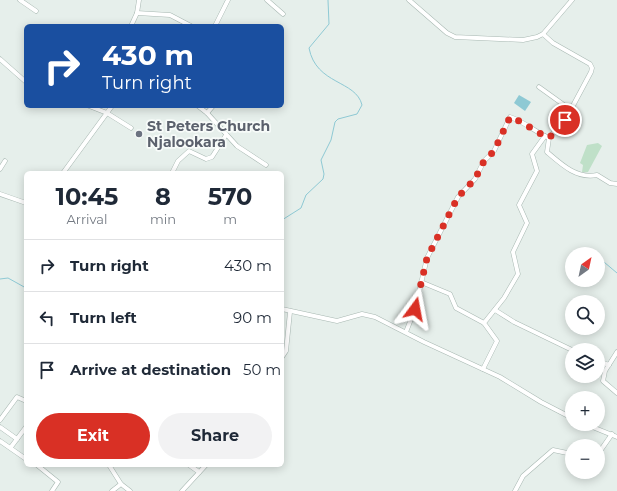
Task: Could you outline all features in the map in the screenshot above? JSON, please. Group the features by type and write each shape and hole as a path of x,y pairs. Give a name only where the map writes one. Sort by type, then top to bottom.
{"street":[{"path":"20,0 36,11"},
{"path":"132,24 137,13 139,0"},
{"path":"216,24 228,0"},
{"path":"267,0 283,14"},
{"path":"409,0 447,33 455,37 523,40 543,34 572,0"},
{"path":"137,13 170,15 187,24"},
{"path":"484,323 504,298 518,274 512,252 527,223 519,205 538,171 532,154 565,120 592,70 592,66 553,42 543,34"},
{"path":"0,59 24,80"},
{"path":"539,87 571,110"},
{"path":"94,108 107,113 131,128"},
{"path":"64,171 111,108"},
{"path":"201,108 237,146 266,165"},
{"path":"207,113 211,108"},
{"path":"406,332 415,309 427,258 458,197 475,179 484,161 494,151 510,117 523,121 538,133 547,137"},
{"path":"173,171 178,161 189,151 206,159 212,157 226,135"},
{"path":"547,137 547,152 569,170 590,177 597,175 610,183 617,184"},
{"path":"0,169 5,161"},
{"path":"0,194 24,202"},
{"path":"421,282 450,294 456,308 484,323 497,341 483,369"},
{"path":"284,310 337,321 354,315 369,315 483,369 565,414"},
{"path":"495,310 514,322 565,347"},
{"path":"284,354 286,351 290,312"},
{"path":"617,352 605,371 603,381 617,392"},
{"path":"605,364 609,365"},
{"path":"0,420 17,397 24,400"},
{"path":"0,427 17,438"},
{"path":"11,448 24,429"},
{"path":"604,431 615,435 605,446"},
{"path":"0,441 24,458"},
{"path":"515,491 523,476 553,450 565,453"},
{"path":"39,467 58,482 52,491"},
{"path":"110,467 121,484 130,491"},
{"path":"192,467 199,472"},
{"path":"182,491 204,467"},
{"path":"112,491 121,484"}],"green space":[{"path":"598,143 602,146 588,172 582,172 583,165 580,163 587,145"}],"water":[{"path":"519,95 531,102 525,111 514,103"}],"waterway":[{"path":"284,219 301,208 306,195 323,179 324,174 321,160 331,140 335,122 338,119 357,114 362,105 358,97 352,91 327,76 319,69 313,60 309,48 329,24 328,0"},
{"path":"605,263 617,273"},
{"path":"0,279 8,278 24,287"}],"place":[{"name":"St Peters Church Njalookara","path":"139,134"}],"route":[{"path":"415,309 427,258 458,197 475,179 484,161 494,151 510,117 523,121 538,133 549,138 565,120"}]}
